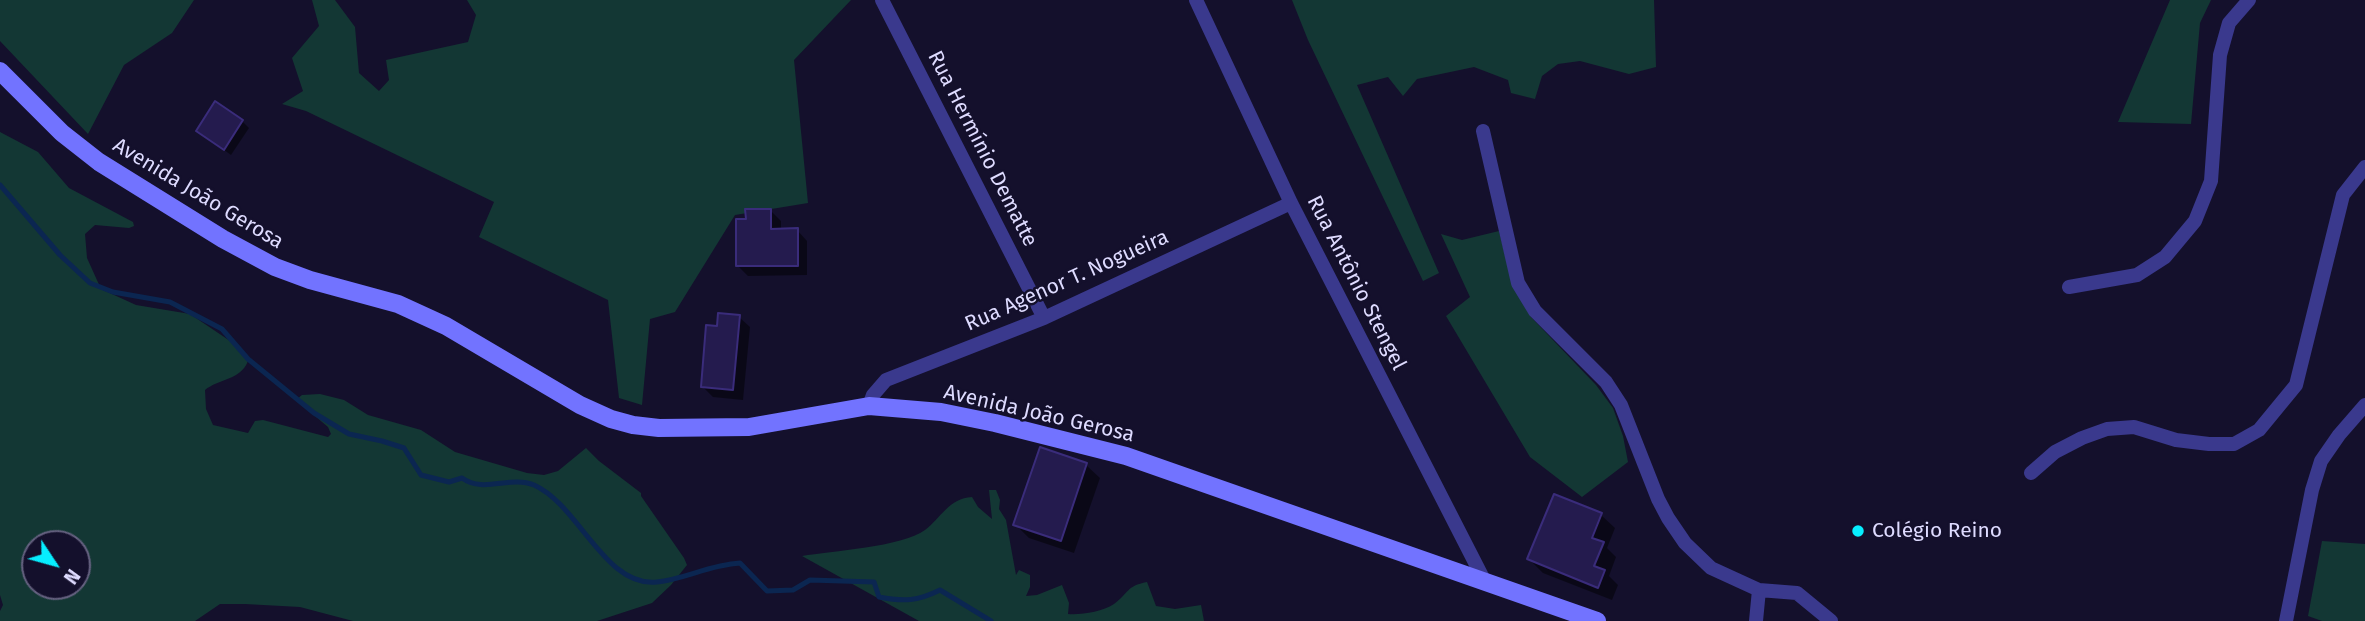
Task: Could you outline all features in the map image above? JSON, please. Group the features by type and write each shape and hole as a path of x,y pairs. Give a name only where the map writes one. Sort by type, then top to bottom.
{"main road":[{"name":"Avenida João Gerosa","path":"0,71 62,133 99,162 223,239 275,267 310,280 398,304 446,326 580,405 611,419 659,428 749,427 869,406 942,412 1126,456 1597,621"}],"street":[{"name":"Rua Hermínio Dematte","path":"882,0 1044,318"},
{"name":"Rua Antônio Stengel","path":"1196,0 1291,203 1485,582"},
{"path":"2070,287 2137,275 2165,257 2195,221 2211,181 2220,55 2229,23 2249,0"},
{"path":"1483,131 1518,282 1535,311 1606,382 1621,405 1658,499 1685,542 1711,568 1759,590 1797,593 1831,621"},
{"path":"2031,473 2055,452 2081,438 2107,429 2134,427 2176,440 2209,444 2234,444 2259,430 2280,408 2296,385 2343,195 2365,167"},
{"name":"Rua Agenor T. Nogueira","path":"869,406 873,395 886,380 1044,318 1291,203"},
{"path":"2286,621 2312,490 2321,461 2365,405"},
{"path":"1756,621 1759,590"}],"green space":[{"path":"0,0 194,0 172,33 124,65 88,134 0,41"},
{"path":"312,0 335,0 355,27 359,73 379,91 389,80 386,60 468,42 476,15 467,0 851,0 794,60 808,203 735,215 675,312 650,319 642,405 619,398 608,300 479,237 494,202 306,111 282,104 303,91 292,58 319,26"},
{"path":"1292,0 1654,0 1656,67 1629,74 1580,61 1558,64 1542,76 1535,99 1511,93 1508,80 1474,67 1417,79 1403,96 1388,77 1357,85 1439,273 1423,281 1308,40"},
{"path":"2170,0 2211,0 2200,23 2191,124 2118,122"},
{"path":"0,132 38,152 69,188 133,222 134,226 129,228 95,225 85,234 87,258 101,289 136,305 190,314 236,345 248,361 235,376 205,390 206,409 213,425 248,433 255,421 263,420 328,437 331,434 328,427 296,400 302,395 320,394 344,400 368,415 421,430 455,452 527,473 544,475 558,471 586,448 641,493 687,565 652,603 597,621 353,621 300,607 220,604 195,621 0,621 3,605 0,595"},
{"path":"1499,231 1512,283 1531,317 1596,385 1613,408 1623,436 1628,462 1582,497 1530,457 1446,316 1470,297 1441,234 1462,240"},
{"path":"989,490 996,490 1000,500 999,509 1006,520 1016,575 1019,570 1030,575 1030,587 1026,596 1037,595 1062,585 1069,603 1068,614 1085,613 1109,607 1131,588 1147,582 1156,606 1175,609 1201,605 1204,621 919,621 802,556 866,548 914,536 925,530 951,505 964,498 972,497 978,507 992,519"},
{"path":"2322,541 2365,544 2365,621 2322,621 2308,616"}],"building":[{"path":"215,101 243,120 224,150 196,131"},
{"path":"745,209 771,209 771,229 798,228 798,266 736,266 736,219 746,219"},
{"path":"718,313 740,315 733,390 701,387 706,325 717,326"},
{"path":"1040,447 1087,463 1061,541 1013,525"},
{"path":"1554,494 1602,513 1592,538 1604,542 1594,566 1605,570 1598,588 1527,559"}],"waterway":[{"path":"0,185 60,255 90,283 113,292 170,302 222,329 248,359 314,413 349,434 404,448 421,475 449,482 462,478 488,485 516,482 534,485 565,509 607,559 622,572 639,580 657,582 740,563 767,591 793,590 810,580 874,582 879,597 896,600 911,600 940,590 991,621"}],"place":[{"name":"Colégio Reino","path":"1858,531"}]}
